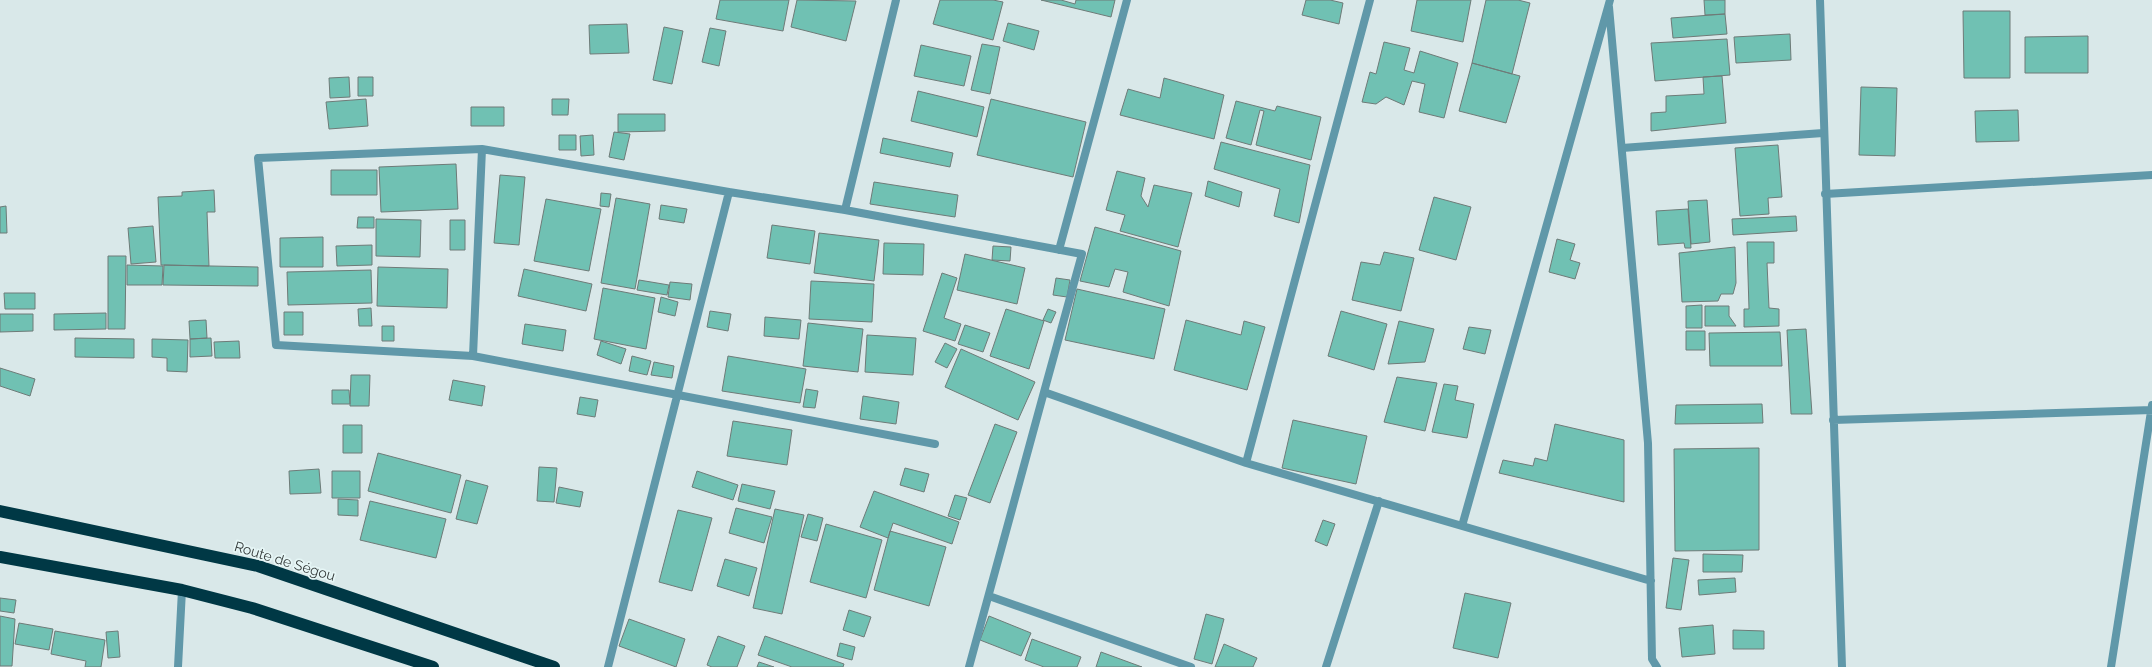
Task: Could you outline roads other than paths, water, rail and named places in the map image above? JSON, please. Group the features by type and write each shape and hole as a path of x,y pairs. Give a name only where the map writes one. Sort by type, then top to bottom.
{"highway":[{"name":"Route de Ségou","path":"0,511 258,566 554,667"},
{"path":"0,557 182,590 252,608 432,667"}],"street":[{"path":"845,210 896,0"},
{"path":"1059,250 1127,0"},
{"path":"1246,463 1370,0"},
{"path":"1820,0 1825,194 1842,667"},
{"path":"1610,4 1648,443 1652,659 1657,667"},
{"path":"1462,526 1610,4"},
{"path":"1622,148 1823,133"},
{"path":"473,356 482,149"},
{"path":"935,444 473,356 276,345 258,158 482,149 729,192 845,210 1082,254 969,667"},
{"path":"1825,194 2152,176"},
{"path":"608,667 729,192"},
{"path":"1044,392 1246,463 1651,581"},
{"path":"1833,420 2152,409 2111,667"},
{"path":"1326,667 1379,501"},
{"path":"178,667 182,590"},
{"path":"989,596 1191,667"}]}
